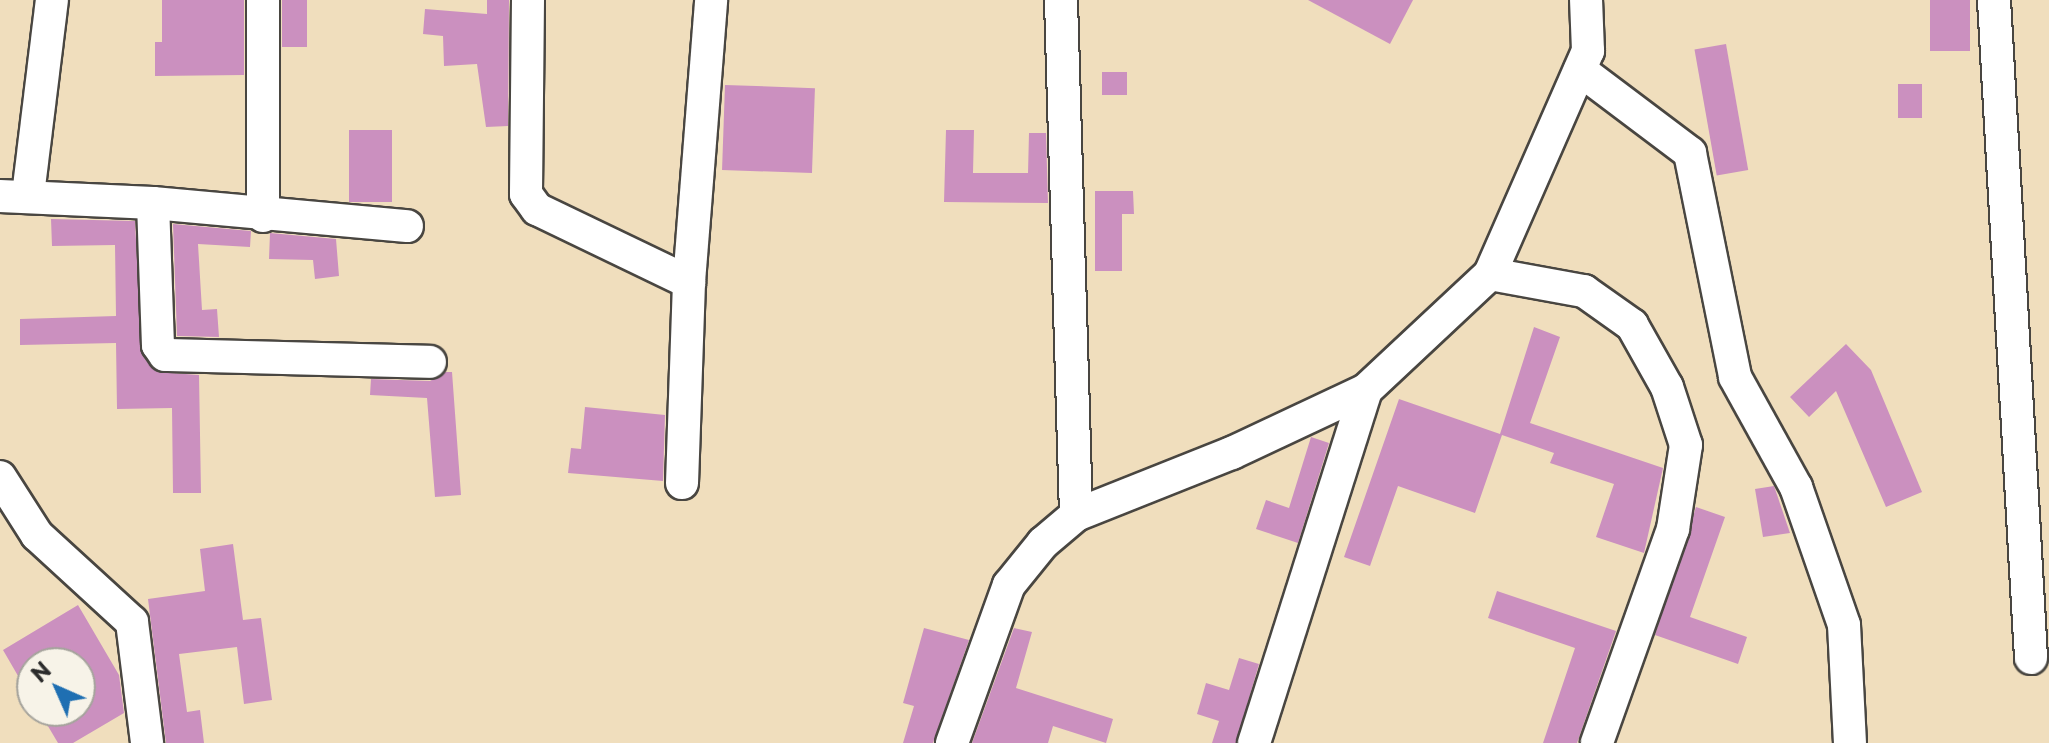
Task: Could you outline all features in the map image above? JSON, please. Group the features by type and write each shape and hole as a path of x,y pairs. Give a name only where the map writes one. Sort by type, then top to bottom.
{"street":[{"path":"52,0 14,195 153,203 263,216 407,226"},
{"path":"263,0 263,216"},
{"path":"528,0 526,194 537,209 689,282"},
{"path":"682,483 689,282 711,0"},
{"path":"1061,0 1076,515"},
{"path":"952,743 1009,585 1076,515 1232,453 1366,390 1490,274 1588,51 1586,0"},
{"path":"1994,0 2031,658"},
{"path":"1580,70 1690,153 1735,377 1796,487 1844,625 1850,743"},
{"path":"153,203 158,345 165,355 430,362"},
{"path":"1490,274 1584,291 1632,325 1667,387 1686,445 1673,529 1597,743"},
{"path":"1254,743 1366,390"},
{"path":"0,477 37,535 132,622 147,743"}],"building":[{"path":"162,0 244,0 244,75 155,76 155,42 162,42"},
{"path":"282,0 307,0 307,47 282,47"},
{"path":"487,0 509,0 508,126 486,127 477,64 444,66 443,36 423,34 425,9 487,14"},
{"path":"1308,0 1413,0 1390,44"},
{"path":"1930,0 1970,0 1970,51 1930,51"},
{"path":"1726,44 1748,170 1717,176 1694,50"},
{"path":"1102,72 1127,72 1127,95 1102,95"},
{"path":"1898,84 1922,84 1922,118 1898,118"},
{"path":"725,85 815,88 812,173 722,170"},
{"path":"349,130 392,130 392,202 349,202"},
{"path":"946,130 974,130 973,173 1028,173 1029,133 1046,133 1048,203 944,202"},
{"path":"1095,191 1133,191 1134,214 1122,214 1122,271 1095,271"},
{"path":"51,219 135,221 142,355 157,372 199,375 201,493 173,493 172,408 117,409 116,343 20,345 20,319 116,316 115,245 52,246"},
{"path":"173,224 251,231 250,247 198,244 202,310 217,309 219,337 177,336"},
{"path":"270,233 336,239 339,276 315,279 313,260 269,259"},
{"path":"1534,327 1560,337 1530,423 1663,468 1644,553 1596,537 1614,484 1550,463 1554,453 1502,435 1475,513 1398,486 1370,566 1344,557 1399,399 1500,434"},
{"path":"1846,344 1871,370 1922,492 1886,507 1836,391 1809,417 1790,397"},
{"path":"452,372 461,495 435,497 427,398 370,395 371,379 430,381"},
{"path":"585,407 665,415 663,481 568,473 571,448 581,449"},
{"path":"1311,437 1329,443 1298,543 1256,529 1266,500 1289,508"},
{"path":"1774,486 1790,533 1763,537 1755,489"},
{"path":"1696,507 1725,517 1690,617 1747,637 1738,664 1655,635"},
{"path":"233,544 243,620 261,618 272,700 244,704 237,647 179,654 187,712 200,710 204,743 166,743 148,599 205,591 200,549"},
{"path":"1497,591 1616,631 1577,743 1543,743 1575,648 1488,618"},
{"path":"78,605 119,675 124,713 73,743 58,743 48,727 96,727 96,647 16,647 16,672 3,650"},
{"path":"924,628 969,640 933,743 903,743 914,706 903,703"},
{"path":"1014,628 1032,632 1016,688 1113,719 1106,743 1053,726 1048,743 972,743"},
{"path":"1239,658 1259,664 1236,743 1212,743 1219,721 1197,714 1206,683 1229,690"}]}
